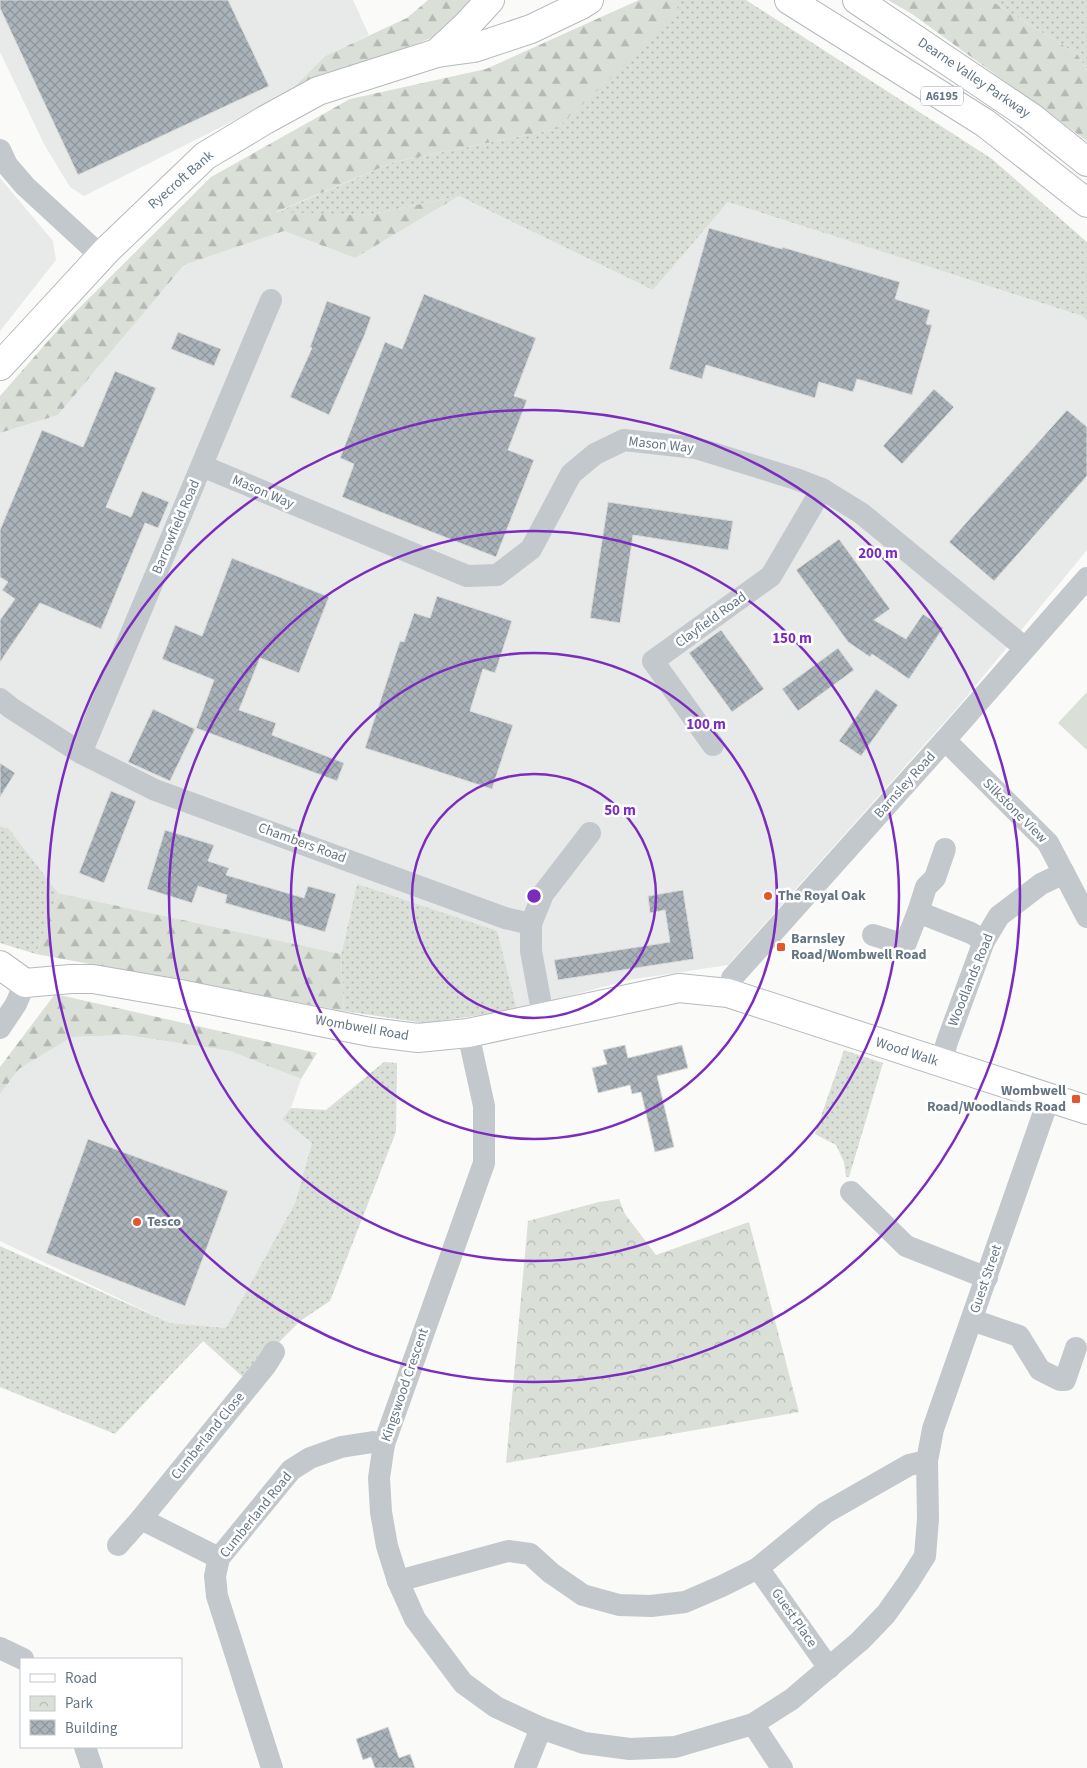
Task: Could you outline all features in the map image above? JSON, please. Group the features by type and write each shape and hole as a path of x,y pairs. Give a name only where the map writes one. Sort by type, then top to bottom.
{"main road":[{"name":"Ryecroft Bank","path":"437,53 490,0"},
{"name":"Ryecroft Bank","path":"0,366 101,256 157,200 205,156 318,91 437,53 474,48 531,29 589,0"},
{"name":"A6195","path":"789,0 985,123 1087,203"},
{"name":"Dearne Valley Parkway","path":"857,0 1031,116 1087,162"},
{"path":"0,965 25,983"},
{"name":"Wombwell Road","path":"25,983 71,979 93,980 180,994 370,1032 418,1038 468,1033 679,988 728,993"},
{"name":"Wood Walk","path":"728,993 1087,1110"}],"street":[{"path":"0,150 8,165 25,186 101,256"},
{"name":"Barrowfield Road","path":"81,753 271,300"},
{"name":"Mason Way","path":"202,466 467,576 497,575 532,549 571,474 595,454 624,440 696,448 796,479 822,490 861,513 1025,648"},
{"name":"Clayfield Road","path":"713,745 653,661 771,576 822,490"},
{"name":"Barnsley Road","path":"728,993 732,978 1087,578"},
{"name":"Chambers Road","path":"0,699 81,753 155,790 505,918 530,924"},
{"name":"Silkstone View","path":"945,740 1048,843 1087,916"},
{"path":"543,1016 531,951 530,924 543,894 590,833"},
{"path":"872,934 905,945 926,887 935,878 945,849"},
{"name":"Woodlands Road","path":"941,1063 984,941 999,916 1041,884 1064,873"},
{"path":"918,912 971,933 984,941"},
{"path":"0,1028 16,1004 25,983"},
{"name":"Kingswood Crescent","path":"468,1033 484,1106 484,1163 384,1444 379,1478 386,1546 398,1582 415,1619 464,1683 496,1707 542,1728 584,1743 630,1749 675,1747 753,1724 792,1699 829,1668"},
{"name":"Guest Street","path":"829,1668 860,1641 886,1614 925,1556 928,1519 927,1461 933,1429 1049,1098"},
{"path":"851,1192 906,1246 987,1278"},
{"path":"972,1320 1020,1336 1040,1370 1060,1380 1065,1380 1076,1348"},
{"name":"Cumberland Close","path":"118,1545 266,1365 274,1352"},
{"name":"Cumberland Road","path":"272,1768 217,1596 215,1576 219,1558 291,1470 310,1458 341,1447 373,1442 384,1444"},
{"path":"398,1582 508,1551 530,1554 551,1573 583,1595 619,1606 651,1606 684,1602 758,1568 825,1513 909,1465 927,1461"},
{"path":"141,1519 219,1558"},
{"name":"Guest Place","path":"758,1568 829,1668"},
{"path":"0,1648 22,1658"},
{"path":"753,1724 782,1768"},
{"path":"525,1768 542,1728"},
{"path":"85,1748 92,1768"}],"shaded area":[{"path":"0,0 353,0 369,35 325,56 287,94 84,196 70,187 44,144 0,52"},
{"path":"0,178 53,241 56,260 0,331"},
{"path":"459,196 653,290 728,202 1082,316 1087,320 1087,550 958,707 728,965 629,980 517,1010 357,884 341,954 58,893 9,829 0,826 0,433 58,415 184,265 284,231 355,258"},
{"path":"126,1035 230,1051 301,1079 291,1108 282,1119 312,1143 295,1203 226,1328 170,1323 0,1241 0,1094 19,1069 72,1037"}],"green space":[{"path":"428,0 472,0 439,35 287,94 325,56 407,18"},
{"path":"639,0 677,0 678,15 556,129 394,162 276,212 368,215 459,196 355,258 284,231 184,265 58,415 0,433 0,396 62,325 211,177 350,99 486,69"},
{"path":"677,0 746,0 992,159 1087,242 1087,320 1082,316 728,202 653,290 459,196 368,215 275,213 394,162 556,129 677,15"},
{"path":"888,0 990,0 1077,54 1087,70 1087,141 912,14"},
{"path":"990,0 1087,0 1087,70 1077,54"},
{"path":"1087,692 1087,750 1058,723"},
{"path":"0,826 9,829 58,893 36,954 0,943"},
{"path":"357,884 497,931 517,1010 424,1023 344,1011 341,955"},
{"path":"58,893 341,954 344,1011 36,954"},
{"path":"55,994 317,1053 301,1079 230,1051 126,1035 72,1037 19,1069 0,1094 0,1067"},
{"path":"844,1050 883,1063 849,1177 846,1177 844,1162 836,1145 815,1134"},
{"path":"384,1062 397,1063 396,1132 330,1301 300,1321 244,1378 203,1341 115,1434 0,1387 0,1246 170,1323 226,1328 295,1203 312,1143 282,1119 291,1108 326,1110"},
{"path":"619,1199 625,1214 656,1255 749,1222 799,1412 506,1463 528,1221 599,1202"}],"building":[{"path":"0,0 228,0 269,86 78,175 0,8"},
{"path":"709,228 782,249 782,247 900,282 895,299 930,310 926,324 932,325 912,395 857,379 853,392 819,382 815,398 706,365 702,379 669,369"},
{"path":"424,294 536,338 514,396 527,400 508,450 534,460 496,557 342,497 354,464 340,458 385,342 402,349"},
{"path":"327,301 371,317 329,415 290,397 312,348 310,347"},
{"path":"178,332 221,349 214,366 171,349"},
{"path":"115,371 156,388 106,507 131,517 142,491 169,502 158,528 145,523 101,629 40,603 0,662 0,620 15,599 2,590 8,582 0,577 0,530 42,430 83,447"},
{"path":"934,389 954,407 902,464 883,446"},
{"path":"1067,410 1087,427 1087,476 994,581 949,542"},
{"path":"608,502 733,521 728,550 633,535 620,623 590,618"},
{"path":"839,539 890,609 874,620 906,639 923,614 943,628 909,679 872,654 870,657 848,642 796,570"},
{"path":"232,558 329,597 299,673 260,658 239,710 276,723 272,735 344,763 337,781 196,728 214,680 162,659 175,625 202,636"},
{"path":"437,596 512,621 495,673 483,669 470,711 513,725 492,789 365,748 400,641 404,642 414,613 430,618"},
{"path":"721,630 764,689 732,712 689,653"},
{"path":"838,648 854,670 798,711 782,689"},
{"path":"876,689 898,705 861,756 839,741"},
{"path":"153,709 195,729 170,781 128,762"},
{"path":"0,763 15,773 0,797"},
{"path":"111,791 136,801 104,883 79,873"},
{"path":"165,830 214,845 208,861 229,868 226,875 304,898 308,886 336,894 325,932 225,903 227,895 198,886 192,903 147,889"},
{"path":"683,890 694,959 558,980 554,960 670,942 665,910 650,913 648,896"},
{"path":"625,1045 628,1058 682,1045 688,1068 657,1076 674,1147 655,1152 641,1092 632,1094 630,1085 598,1093 592,1068 607,1064 603,1050"},
{"name":"Tesco","path":"88,1139 228,1191 185,1306 46,1253"},
{"path":"388,1727 399,1758 410,1754 415,1768 375,1768 371,1757 363,1760 356,1739"}],"place":[{"name":"The Royal Oak","path":"768,896"},
{"name":"Barnsley Road/Wombwell Road","path":"781,947"},
{"name":"Wombwell Road/Woodlands Road","path":"1076,1099"},
{"name":"Tesco","path":"137,1222"}]}
